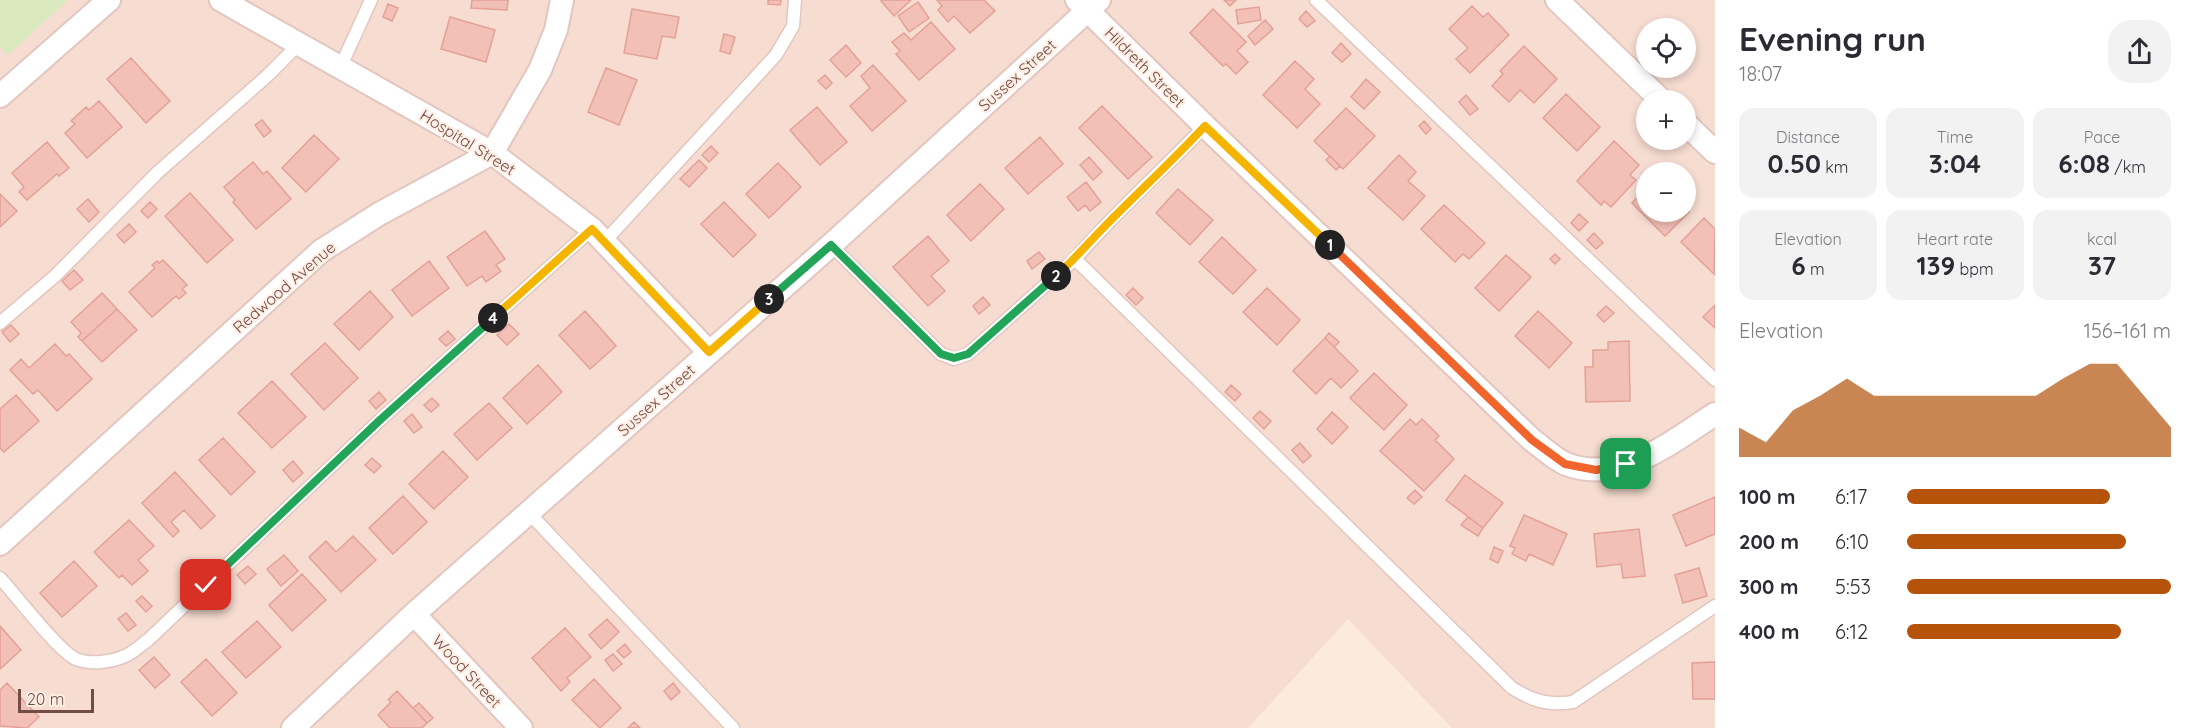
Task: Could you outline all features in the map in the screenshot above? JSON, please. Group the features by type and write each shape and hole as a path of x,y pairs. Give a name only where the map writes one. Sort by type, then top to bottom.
{"street":[{"path":"0,96 109,0"},
{"name":"Hospital Street","path":"221,0 492,153 598,235 709,352"},
{"path":"492,153 540,70 556,30 562,0"},
{"path":"1557,0 1651,90"},
{"name":"Hildreth Street","path":"1088,3 1205,126 1532,440 1565,464 1596,470 1626,464 1657,452 1715,414"},
{"name":"Sussex Street","path":"293,728 414,614 831,245 1088,3"},
{"path":"1696,134 1715,152"},
{"name":"Redwood Avenue","path":"0,544 321,251 379,214 492,153"},
{"name":"Wood Street","path":"414,614 521,728"}],"lane":[{"path":"340,68 371,0"},
{"path":"0,578 73,658 88,663 127,656 156,632 380,420 598,235 776,55 793,26 795,0"},
{"path":"1316,0 1715,380"},
{"path":"0,323 55,276 158,172 267,76 299,44"},
{"path":"831,245 941,354 954,358 968,354 1075,259 1107,223 1150,183 1205,126"},
{"path":"1075,259 1512,688 1530,699 1545,704 1573,702 1715,606"},
{"path":"529,513 733,728"}],"shaded area":[{"path":"0,0 1715,0 1715,728 1452,728 1348,619 1248,728 0,728"}],"green space":[{"path":"0,0 68,0 8,55 0,47"}],"building":[{"path":"472,0 508,0 507,10 471,8"},
{"path":"768,0 781,0 780,5 768,4"},
{"path":"911,0 894,16 881,1"},
{"path":"937,0 984,0 995,11 970,33 954,16 948,22 938,10 942,6"},
{"path":"1224,0 1236,0 1230,6"},
{"path":"918,2 929,18 909,32 898,16"},
{"path":"388,4 398,8 392,21 383,17"},
{"path":"1472,6 1483,17 1488,13 1509,35 1470,73 1456,59 1468,48 1449,29"},
{"path":"1259,7 1261,20 1238,24 1236,10"},
{"path":"632,9 679,17 675,38 662,36 657,59 624,53"},
{"path":"1213,9 1246,42 1237,51 1248,62 1236,74 1226,64 1223,66 1190,33"},
{"path":"1306,11 1315,21 1307,27 1299,19"},
{"path":"450,17 495,30 486,62 441,49"},
{"path":"1265,20 1273,29 1255,45 1248,36"},
{"path":"931,22 955,49 919,80 896,54 900,51 892,42 904,33 911,40"},
{"path":"724,34 735,37 730,54 720,51"},
{"path":"1341,43 1351,54 1342,62 1332,53"},
{"path":"846,45 861,63 846,77 830,60"},
{"path":"1524,46 1557,79 1534,103 1520,90 1509,102 1492,86 1503,74 1500,71"},
{"path":"131,58 170,101 146,123 107,79"},
{"path":"1295,61 1314,79 1305,89 1320,104 1297,128 1263,95"},
{"path":"873,65 906,101 872,131 850,106 870,88 861,76"},
{"path":"606,68 637,80 619,125 588,112"},
{"path":"825,75 832,83 826,89 818,81"},
{"path":"1366,79 1380,92 1364,109 1351,97"},
{"path":"1566,94 1600,127 1577,151 1543,118"},
{"path":"1466,95 1478,109 1470,115 1459,102"},
{"path":"99,101 122,127 87,158 65,133 75,124 71,121 86,107 89,110"},
{"path":"1102,106 1152,157 1128,179 1079,128"},
{"path":"817,107 847,142 820,165 790,130"},
{"path":"1346,108 1375,136 1343,169 1314,141"},
{"path":"262,120 271,131 264,137 255,125"},
{"path":"1424,121 1431,129 1426,134 1419,126"},
{"path":"314,135 339,159 306,192 282,168"},
{"path":"1040,137 1063,164 1028,194 1005,168"},
{"path":"1614,141 1636,162 1636,168 1630,175 1636,180 1611,207 1604,201 1601,205 1577,181"},
{"path":"47,142 69,168 59,176 57,174 27,200 19,192 24,187 12,173"},
{"path":"711,146 718,153 709,162 702,155"},
{"path":"1399,155 1416,172 1408,181 1425,196 1403,220 1368,188"},
{"path":"1330,156 1340,166 1336,170 1326,160"},
{"path":"1089,157 1102,172 1093,180 1080,165"},
{"path":"699,160 707,168 689,187 680,179"},
{"path":"253,162 263,174 267,171 291,199 256,229 233,202 235,200 224,187"},
{"path":"778,163 801,187 769,218 746,194"},
{"path":"1086,182 1101,202 1090,211 1085,205 1078,211 1067,197"},
{"path":"980,184 1004,209 971,241 947,215"},
{"path":"1178,189 1213,220 1190,245 1156,213"},
{"path":"190,193 233,240 207,263 165,216"},
{"path":"0,194 17,211 0,227"},
{"path":"88,199 99,212 89,222 77,209"},
{"path":"150,202 157,209 148,218 141,211"},
{"path":"724,202 756,235 733,257 701,224"},
{"path":"1444,205 1485,243 1469,259 1463,254 1455,262 1421,229"},
{"path":"1579,214 1588,222 1579,231 1571,223"},
{"path":"1704,218 1715,229 1714,274 1681,242"},
{"path":"1651,222 1679,222 1665,236"},
{"path":"129,224 136,232 124,243 117,235"},
{"path":"485,231 505,259 496,265 501,271 486,282 482,276 467,286 447,257"},
{"path":"1594,233 1603,243 1596,249 1587,240"},
{"path":"928,236 949,261 931,276 945,291 928,306 893,267"},
{"path":"1222,237 1256,270 1233,294 1199,262"},
{"path":"1039,252 1045,259 1032,269 1027,261"},
{"path":"1555,254 1560,259 1555,264 1550,259"},
{"path":"1506,255 1531,277 1499,311 1475,288"},
{"path":"163,260 187,285 182,289 186,293 179,299 176,296 152,317 129,292 155,268 152,265"},
{"path":"429,261 449,288 412,316 392,290"},
{"path":"74,270 83,280 70,290 62,281"},
{"path":"1133,288 1143,298 1136,305 1126,295"},
{"path":"1267,288 1300,320 1277,345 1243,312"},
{"path":"370,291 393,317 359,350 334,324"},
{"path":"102,293 117,309 82,341 78,337 81,333 71,322"},
{"path":"983,297 990,305 979,314 973,306"},
{"path":"1715,305 1715,328 1703,317"},
{"path":"1606,306 1614,313 1604,322 1597,315"},
{"path":"117,309 137,330 102,362 82,341"},
{"path":"585,311 616,346 590,369 559,335"},
{"path":"1538,311 1572,343 1549,368 1515,336"},
{"path":"509,324 519,334 507,345 497,335"},
{"path":"11,325 19,334 10,342 2,332"},
{"path":"448,331 455,339 446,346 439,339"},
{"path":"1329,333 1339,342 1334,347 1325,338"},
{"path":"1325,338 1358,371 1341,388 1331,378 1316,394 1293,371"},
{"path":"1629,341 1630,401 1586,402 1585,367 1593,367 1593,350 1608,350 1608,342"},
{"path":"325,343 358,378 324,410 291,374"},
{"path":"55,344 66,356 69,354 92,379 57,411 38,390 33,394 10,370 21,359 29,368"},
{"path":"538,365 562,392 527,424 503,398"},
{"path":"1374,373 1407,405 1384,430 1350,398"},
{"path":"272,381 306,417 272,448 238,413"},
{"path":"1231,385 1241,394 1235,401 1225,392"},
{"path":"379,392 386,400 376,409 369,401"},
{"path":"16,395 39,421 4,452 0,448 0,409"},
{"path":"432,398 439,405 431,412 424,405"},
{"path":"489,403 512,428 477,460 454,434"},
{"path":"1260,411 1271,421 1264,429 1253,418"},
{"path":"1332,412 1348,427 1332,444 1317,429"},
{"path":"412,414 422,427 414,433 404,421"},
{"path":"1410,419 1416,425 1422,419 1439,436 1435,440 1454,459 1424,491 1380,451"},
{"path":"223,438 255,472 231,495 199,460"},
{"path":"1300,443 1311,456 1303,463 1292,450"},
{"path":"443,451 468,477 434,509 409,484"},
{"path":"372,458 381,466 374,473 365,465"},
{"path":"293,461 303,473 293,482 283,470"},
{"path":"175,472 215,516 201,529 184,510 171,522 179,531 173,537 142,503"},
{"path":"1465,475 1503,503 1483,528 1446,500"},
{"path":"1415,490 1422,497 1414,504 1407,498"},
{"path":"403,496 427,522 393,554 369,528"},
{"path":"1715,497 1715,534 1686,546 1673,515"},
{"path":"1524,515 1567,534 1553,565 1529,554 1526,561 1512,554 1515,548 1510,546"},
{"path":"1468,517 1483,528 1478,536 1461,525"},
{"path":"129,520 154,546 138,560 148,571 132,585 122,575 119,578 94,552"},
{"path":"1639,529 1645,576 1623,578 1621,564 1597,567 1594,534"},
{"path":"353,536 376,560 341,592 309,557 326,541 336,552"},
{"path":"1494,547 1503,551 1498,563 1490,559"},
{"path":"284,555 298,571 281,586 267,569"},
{"path":"74,561 97,586 62,617 40,593"},
{"path":"248,566 256,574 245,584 237,575"},
{"path":"1699,568 1707,596 1683,603 1675,575"},
{"path":"302,574 326,600 292,631 269,605"},
{"path":"142,596 152,606 146,612 136,601"},
{"path":"126,613 136,625 128,631 118,619"},
{"path":"607,619 619,632 601,649 589,635"},
{"path":"257,621 281,647 246,678 222,652"},
{"path":"0,626 21,650 0,669"},
{"path":"565,628 591,657 567,678 570,682 561,691 532,658"},
{"path":"625,644 631,652 624,658 617,651"},
{"path":"613,654 622,664 613,671 605,660"},
{"path":"154,657 170,675 155,688 139,670"},
{"path":"206,659 237,693 212,716 181,682"},
{"path":"1715,662 1715,699 1693,699 1692,663"},
{"path":"594,679 621,708 600,728 572,700"},
{"path":"7,683 39,717 27,728 0,726 0,690"},
{"path":"673,683 680,692 671,700 664,691"},
{"path":"397,691 427,723 422,728 390,728 378,715 391,702 388,700"},
{"path":"419,703 433,718 427,723 413,708"},
{"path":"634,722 640,728 628,728"}],"route":[{"path":"206,585 380,420 592,229 709,352 831,245 917,332 941,354 954,358 968,354 1075,259 1107,223 1150,183 1205,126 1532,440 1565,464 1596,470 1626,464"}]}
